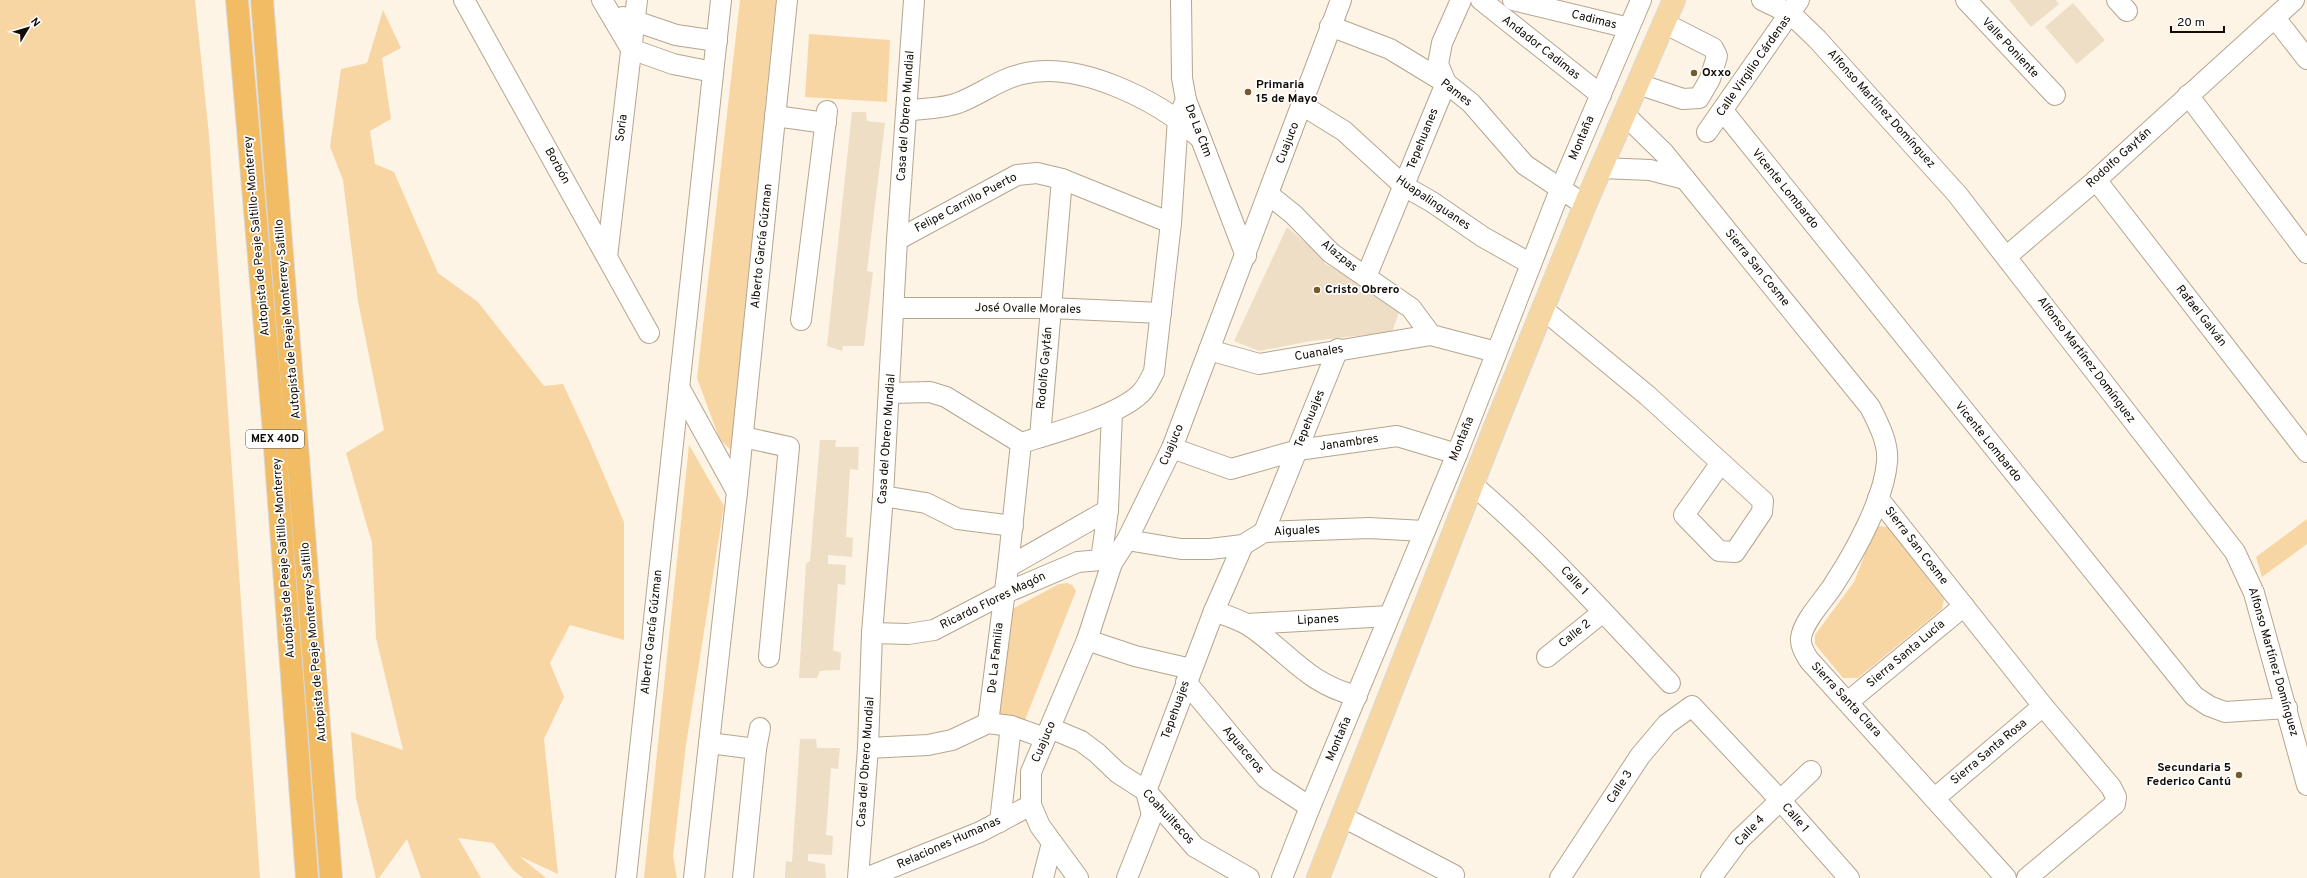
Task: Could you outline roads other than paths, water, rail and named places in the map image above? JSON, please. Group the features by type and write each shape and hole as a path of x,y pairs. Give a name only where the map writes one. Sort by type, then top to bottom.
{"highway":[{"name":"Autopista de Peaje Saltillo-Monterrey","path":"237,0 273,421 307,878"},
{"name":"Autopista de Peaje Monterrey-Saltillo","path":"262,0 331,878"}],"main road":[{"path":"1318,878 1344,817 1472,484 1544,310 1585,205 1674,0"}],"street":[{"name":"Borbón","path":"464,0 649,333"},
{"name":"Soria","path":"607,257 637,0"},
{"name":"Alberto García Gúzman","path":"626,878 721,0"},
{"name":"Alberto García Gúzman","path":"694,878 743,437 786,0"},
{"name":"Casa del Obrero Mundial","path":"858,878 868,748 872,634 890,393 897,240 914,0"},
{"name":"De La Ctm","path":"1182,0 1182,109 1199,136 1246,256"},
{"name":"Cuajuco","path":"1078,878 1040,826 1031,805 1031,772 1087,640 1106,562 1127,540 1172,448 1246,256 1330,26 1341,0"},
{"path":"1446,83 1438,64 1440,50 1461,0"},
{"name":"Andador Cadimas","path":"1481,0 1601,95"},
{"name":"Cadimas","path":"1513,0 1629,28"},
{"name":"Montaña","path":"1282,878 1310,807 1457,454 1560,190 1641,0"},
{"name":"Alfonso Martínez Domínguez","path":"1762,0 1795,7 1818,39 1957,194 2007,256 2234,552 2254,593 2287,708 2307,785"},
{"name":"Valle Poniente","path":"1966,0 2055,95"},
{"name":"Rodolfo Gaytán","path":"2007,256 2096,180 2294,0"},
{"path":"605,5 635,23 676,35 717,41"},
{"path":"605,5 631,49 673,64 713,72"},
{"name":"Calle Virgilio Cárdenas","path":"1707,132 1795,7"},
{"path":"2275,18 2307,59"},
{"path":"1638,84 1683,99 1699,98 1710,79 1717,56 1714,48 1664,23"},
{"name":"Pames","path":"1330,26 1390,49 1446,83 1471,103 1525,165 1560,190 1585,205"},
{"path":"890,393 930,392 946,397 1030,440 1112,412 1140,394 1149,384 1154,372 1182,109 1162,108 1104,81 1050,71 1022,74 957,104 907,110"},
{"name":"Tepehuanes","path":"1366,277 1446,83"},
{"path":"2188,95 2307,253"},
{"name":"Huapalinguanes","path":"1302,106 1344,131 1404,186 1432,202 1483,237 1531,264"},
{"name":"Vicente Lombardo","path":"1723,111 2194,696 2209,706 2225,712 2287,708"},
{"name":"Sierra San Cosme","path":"1625,115 1664,153 1870,407 1884,440 1888,461 1878,498 2043,706 2111,787 2116,798 2115,804 2027,878"},
{"path":"775,116 826,117 801,320"},
{"path":"1602,168 1650,170 1685,179"},
{"name":"Felipe Carrillo Puerto","path":"897,240 1018,175 1037,173 1062,179 1171,223"},
{"name":"Rodolfo Gaytán","path":"1003,594 1013,526 1030,440 1050,308 1062,179"},
{"name":"Rafael Galván","path":"2096,180 2307,452"},
{"name":"Alazpas","path":"1268,194 1293,214 1332,253 1412,308 1431,335"},
{"name":"José Ovalle Morales","path":"894,308 1050,308 1161,313"},
{"path":"1544,310 1648,396 1720,464"},
{"path":"1431,335 1496,352"},
{"name":"Cuanales","path":"1209,350 1259,364 1338,349 1431,335"},
{"name":"Tepehuajes","path":"1264,532 1338,349"},
{"path":"680,387 737,492"},
{"path":"1106,562 1112,412"},
{"path":"1472,416 1495,427"},
{"name":"Janambres","path":"1172,448 1231,469 1298,450 1397,436 1457,454"},
{"path":"743,437 790,439 769,657"},
{"name":"Calle 1","path":"1472,484 1511,517 1670,683"},
{"path":"883,496 926,503 958,519 1013,526"},
{"name":"Sierra Santa Clara","path":"1878,498 1836,582 1805,626 1801,638 1803,650 1809,660 1849,701 2006,878"},
{"path":"1008,567 1108,510"},
{"name":"Aiguales","path":"1127,540 1181,549 1210,549 1243,546 1264,532 1369,528 1424,531"},
{"name":"Tepehuajes","path":"1146,791 1214,611 1243,546"},
{"name":"Ricardo Flores Magón","path":"872,634 908,634 934,630 1003,594 1078,562 1106,562"},
{"name":"De La Familia","path":"988,723 1003,594"},
{"name":"Sierra Santa Lucía","path":"1849,701 1964,606"},
{"name":"Lipanes","path":"1214,611 1247,624 1314,679 1338,691 1357,696"},
{"name":"Calle 2","path":"1548,657 1603,612"},
{"name":"Lipanes","path":"1247,624 1389,616"},
{"path":"1087,640 1189,676"},
{"name":"Aguaceros","path":"1189,676 1266,778 1310,807"},
{"name":"Calle 1","path":"1692,706 1781,801 1849,878"},
{"name":"Calle 3","path":"1560,878 1640,756 1667,724 1692,706"},
{"name":"Sierra Santa Rosa","path":"1935,798 2043,706"},
{"path":"868,748 928,745 952,740 988,723"},
{"name":"Coahuiltecos","path":"988,723 1011,726 1081,741 1118,773 1146,791 1195,847 1249,878"},
{"path":"1000,822 1011,726"},
{"path":"743,878 756,749 760,728"},
{"path":"709,743 756,749"},
{"name":"Calle 4","path":"1711,878 1739,840 1811,771"},
{"path":"1127,878 1152,815 1146,791"},
{"name":"Relaciones Humanas","path":"866,878 980,832 1031,805"},
{"path":"1344,817 1454,875"},
{"path":"1043,878 1052,843"}],"place":[{"name":"Oxxo","path":"1694,73"},
{"name":"Primaria 15 de Mayo","path":"1248,92"},
{"name":"Cristo Obrero","path":"1317,290"},
{"name":"Secundaria 5 Federico Cantú","path":"2239,775"}]}
